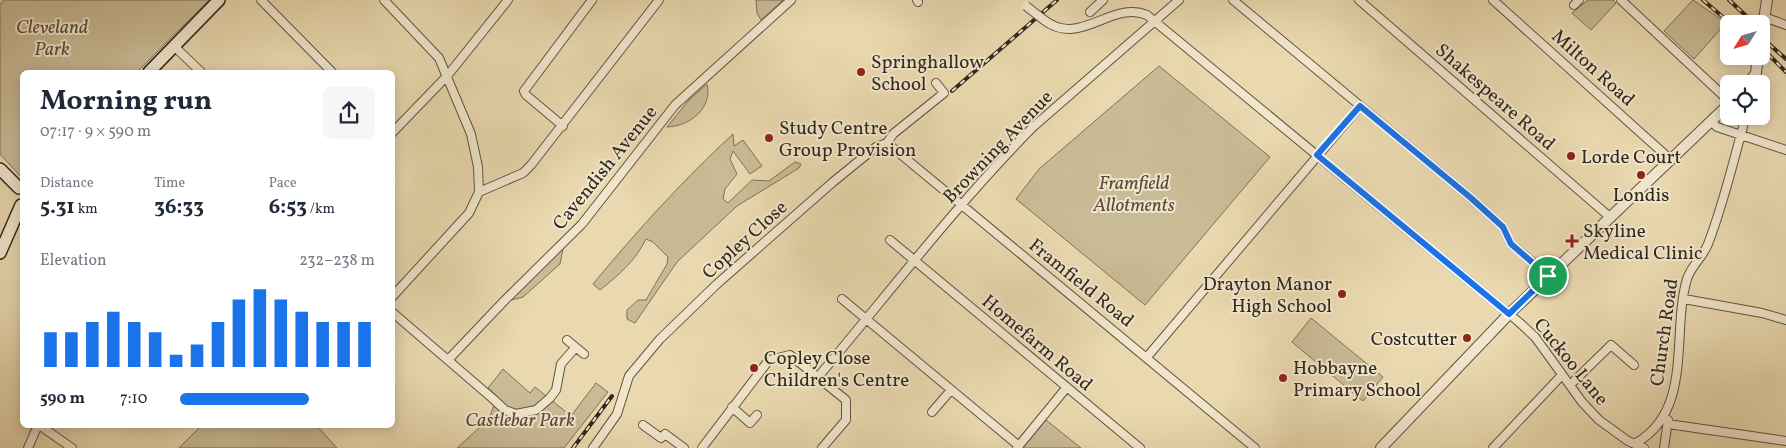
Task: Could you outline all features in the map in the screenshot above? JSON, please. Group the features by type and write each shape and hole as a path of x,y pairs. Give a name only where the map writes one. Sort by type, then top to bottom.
{"main road":[{"path":"151,70 219,0"},
{"path":"0,169 20,187"},
{"path":"20,189 15,196 20,202"},
{"path":"0,253 20,209"}],"street":[{"path":"261,0 330,70"},
{"path":"384,0 439,58 448,75 470,134 478,166 478,192 470,213 395,294"},
{"path":"395,130 448,75 508,0"},
{"path":"563,126 526,95 524,91 592,0"},
{"path":"478,192 523,173 538,158 659,0"},
{"name":"Cavendish Avenue","path":"448,360 504,301 582,224 675,105 791,0"},
{"path":"1090,12 1103,0"},
{"name":"Browning Avenue","path":"818,377 914,260 1033,127 1179,0"},
{"path":"1233,0 1471,198 1503,227 1511,244 1548,276"},
{"name":"Shakespeare Road","path":"1359,0 1611,218"},
{"name":"Milton Road","path":"1494,0 1671,160"},
{"path":"1621,0 1720,94"},
{"path":"1764,15 1767,0"},
{"name":"Cuckoo Lane","path":"1023,3 1044,20 1057,27 1079,28 1116,12 1128,9 1143,13 1155,21 1509,314 1535,337 1562,375 1599,420 1628,441 1636,443"},
{"path":"1770,19 1786,25"},
{"path":"174,47 199,70"},
{"name":"Copley Close","path":"593,448 617,414 628,376 660,339 717,284 833,182 876,147 887,143 894,134 944,93 936,83"},
{"path":"1147,357 1360,106"},
{"path":"1381,448 1509,314 1720,112"},
{"path":"1711,121 1717,127 1786,150"},
{"name":"Church Road","path":"1636,443 1643,439 1666,414 1671,402 1688,276 1708,245 1744,125"},
{"name":"Framfield Road","path":"887,143 1255,448"},
{"path":"890,240 914,260"},
{"name":"Homefarm Road","path":"914,260 1140,448"},
{"path":"842,299 1018,447 1067,387"},
{"path":"1684,300 1762,313 1786,320"},
{"path":"395,315 505,410 516,414 536,410 550,398 558,383 561,364 575,348"},
{"path":"567,340 584,354"},
{"path":"1570,385 1611,345 1634,365"},
{"path":"702,448 732,407 773,357 794,356 846,400 846,420 822,448"},
{"path":"1493,448 1562,375"},
{"path":"932,412 952,390"},
{"path":"732,407 750,423 757,416"},
{"name":"Church Road","path":"1664,448 1668,424 1666,414"},
{"path":"1668,424 1786,441"},
{"path":"643,425 661,438 665,434 684,448"},
{"path":"28,448 37,428"},
{"path":"42,428 72,448"},
{"path":"1636,443 1644,448"}],"green space":[{"name":"Cleveland Park","path":"4,0 209,0 139,70 20,70 20,176 0,154 0,4"},
{"path":"756,0 783,0 761,20 757,13"},
{"path":"1588,0 1613,0 1616,3 1591,30 1572,13"},
{"path":"1693,0 1720,19 1720,30 1694,59 1664,31"},
{"name":"Framfield Allotments","path":"1159,66 1270,157 1145,305 1016,199 1039,169"},
{"path":"707,84 707,101 698,114 684,123 667,127 688,101"},
{"path":"733,134 734,146 743,140 762,166 750,174 733,151 730,159 737,174 725,189 723,199 728,203 752,180 769,181 795,162 801,164 799,168 737,206 677,262 635,323 627,319 627,310 638,300 646,300 667,264 668,257 653,242 646,239 632,260 614,279 600,290 593,284 660,207"},
{"path":"563,249 560,264 523,297 508,301"},
{"path":"1311,318 1383,377 1363,401 1292,342"},
{"name":"Castlebar Park","path":"503,369 530,393 535,387 571,416 596,383 608,392 564,448 457,448 489,419 497,396 488,388"},
{"path":"1046,420 1081,448 1023,448"},
{"path":"199,428 319,428 337,448 179,448"}],"railway":[{"path":"952,91 1057,0"},
{"path":"1703,0 1720,15"},
{"path":"1729,0 1745,15"},
{"path":"1770,45 1786,59"},
{"path":"1770,56 1786,72"},
{"path":"573,448 612,396"}],"place":[{"name":"Springhallow School","path":"861,72"},
{"name":"Study Centre Group Provision","path":"769,138"},
{"name":"Lorde Court","path":"1571,156"},
{"name":"Londis","path":"1641,175"},
{"name":"Skyline Medical Clinic","path":"1572,241"},
{"name":"Drayton Manor High School","path":"1342,294"},
{"name":"Costcutter","path":"1467,338"},
{"name":"Copley Close Children's Centre","path":"754,368"},
{"name":"Hobbayne Primary School","path":"1283,378"}],"route":[{"path":"1360,106 1471,198 1503,227 1511,244 1548,276 1509,314 1317,155 1360,106"}]}
